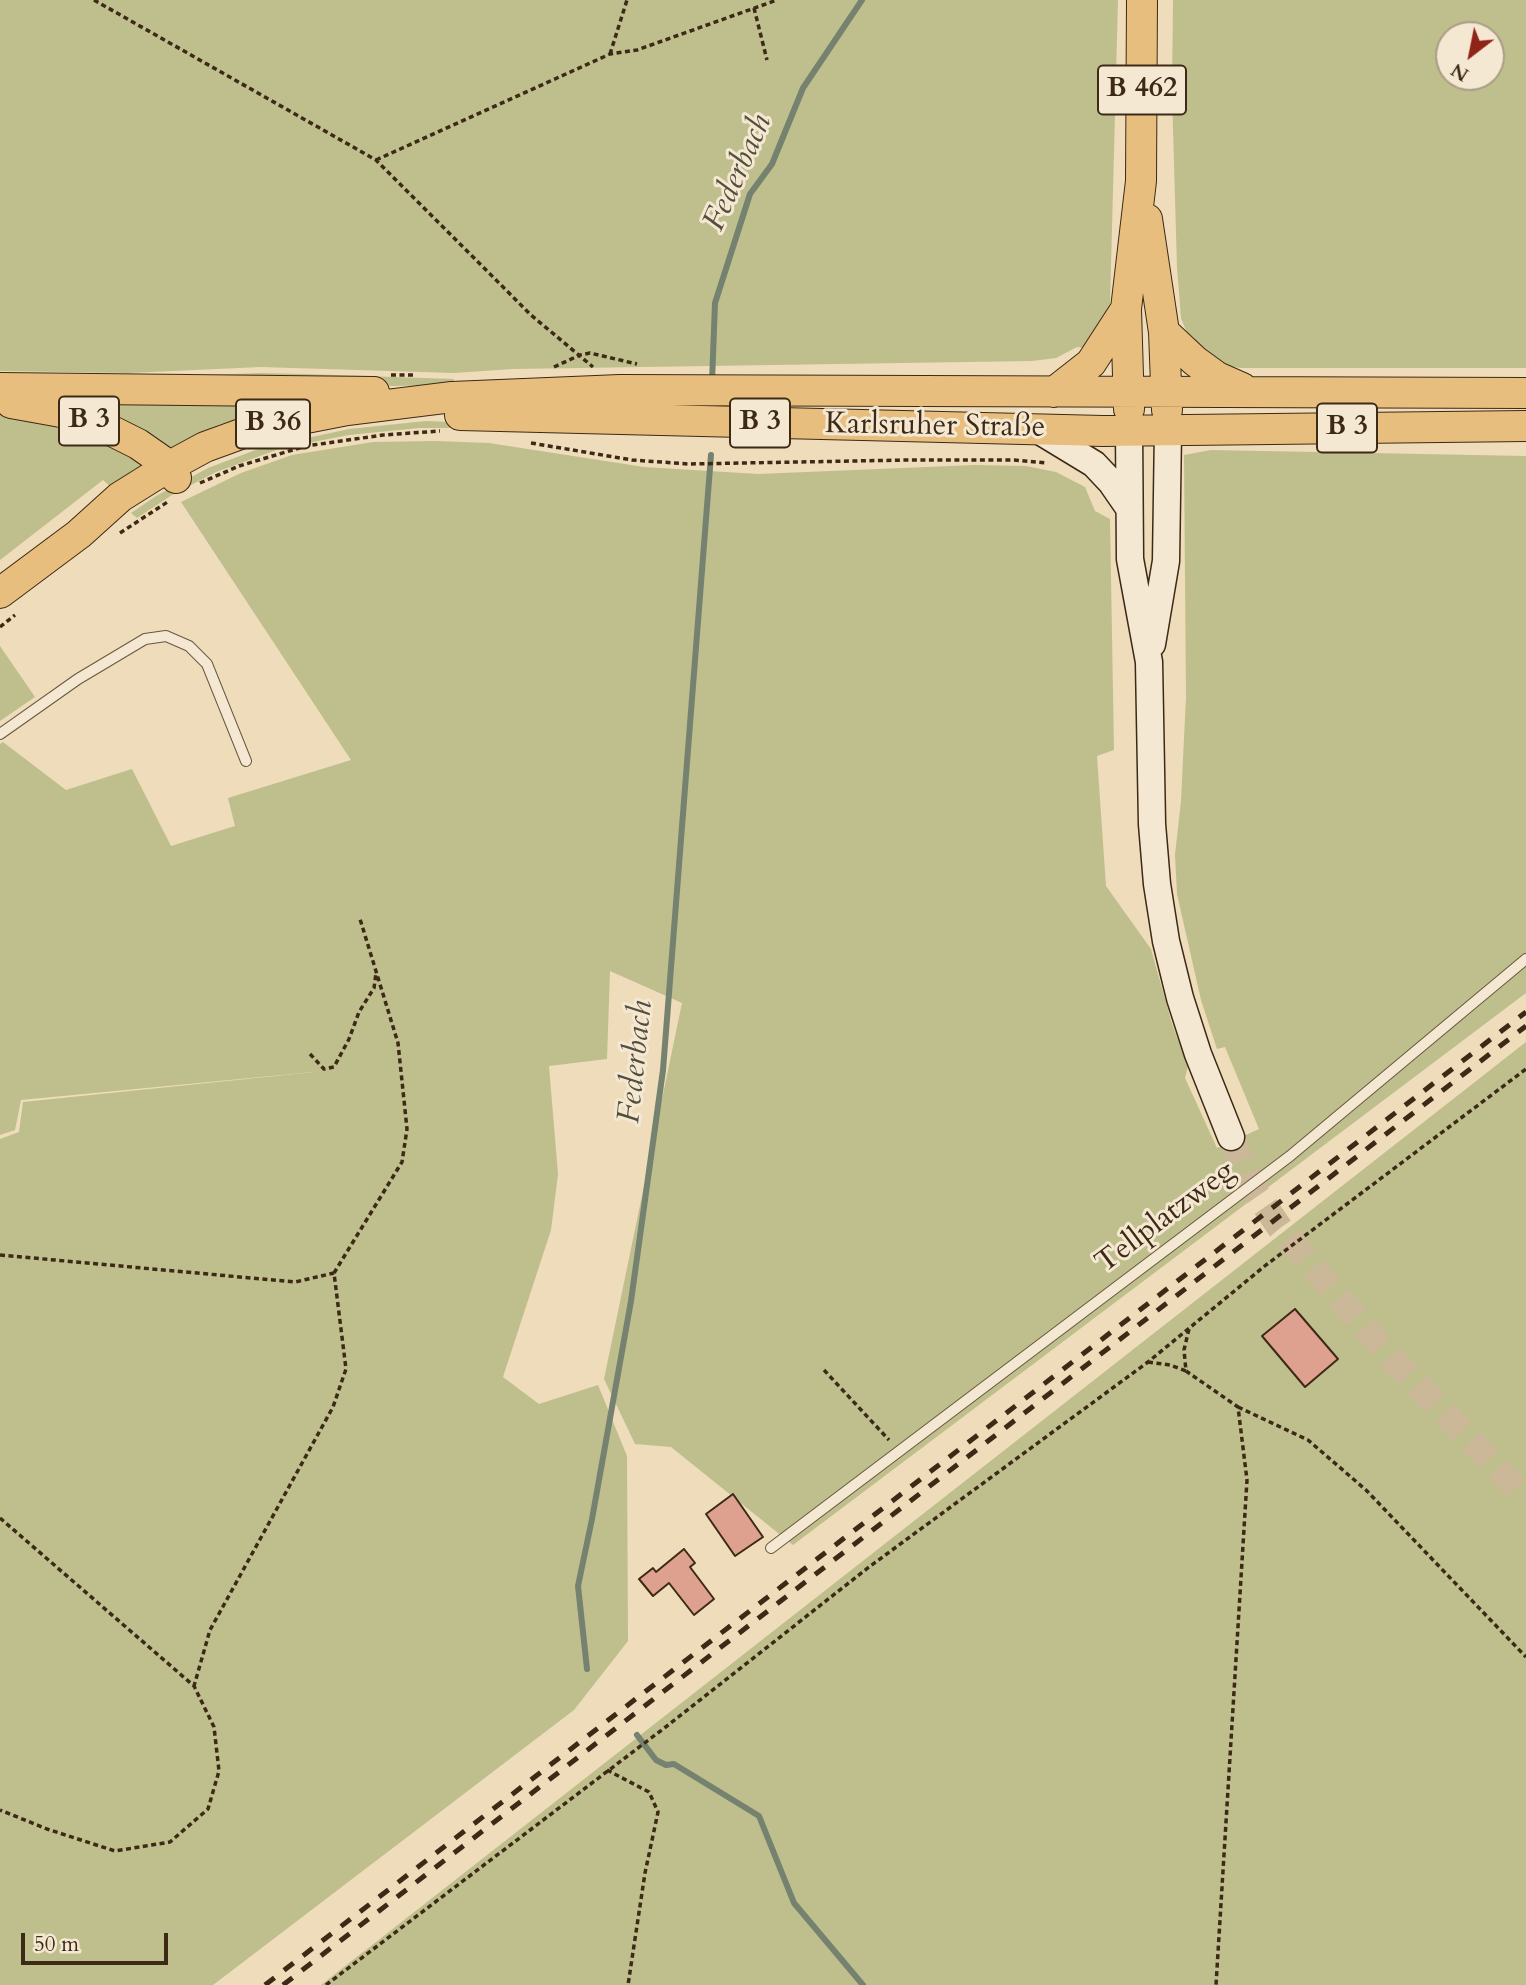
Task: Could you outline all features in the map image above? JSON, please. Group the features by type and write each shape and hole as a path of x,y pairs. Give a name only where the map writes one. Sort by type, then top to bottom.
{"main road":[{"name":"B 462","path":"1129,430 1126,309 1141,181 1142,0"},
{"name":"B 462","path":"1141,181 1164,332 1168,430"},
{"path":"1055,392 1091,363 1126,309"},
{"path":"1164,332 1217,377 1249,392"},
{"name":"B 3","path":"0,388 393,392 452,397 666,390 1526,393"},
{"name":"B 36","path":"0,593 79,534 120,497 178,482 205,447 260,427 347,410 452,397"},
{"name":"B 3","path":"0,402 61,412 88,420 138,444 178,482"},
{"name":"Karlsruher Straße","path":"178,482 243,446 303,430 349,422 451,415 1038,430 1526,426"},
{"path":"1038,430 1094,464 1129,508"},
{"path":"1129,430 1130,559 1149,663 1152,824 1157,884 1166,942 1180,998 1231,1137"},
{"path":"1149,663 1167,561 1168,430"}],"lane":[{"path":"0,734 78,679 145,639 166,636 189,646 206,664 246,761"},
{"name":"Tellplatzweg","path":"771,1548 1290,1156 1526,959"}],"path":[{"path":"94,0 376,160 531,315 580,355 590,353 642,366"},
{"path":"610,54 627,0"},
{"path":"376,160 610,54 637,51 777,0"},
{"path":"754,8 767,60"},
{"path":"113,537 178,482 306,446 383,435 443,431"},
{"path":"531,443 632,460 689,464 825,460 1037,460 1051,464"},
{"path":"194,1686 210,1630 333,1407 346,1369 334,1273 402,1162 407,1129 398,1042 360,919"},
{"path":"310,1054 324,1069 334,1067 359,1012 374,988 376,971"},
{"path":"326,1985 869,1567 1148,1362 1266,1265 1526,1069"},
{"path":"0,1255 295,1282 334,1273"},
{"path":"1186,1371 1184,1350 1190,1327"},
{"path":"1148,1362 1170,1365 1186,1371 1238,1407 1308,1440 1366,1490 1526,1657"},
{"path":"824,1370 898,1451"},
{"path":"1216,1985 1247,1480 1238,1407"},
{"path":"0,1518 194,1686 214,1727 219,1771 208,1810 170,1842 115,1851 47,1829 0,1810"},
{"path":"607,1770 649,1792 658,1812 645,1873 628,1985"}],"green space":[{"path":"0,0 1118,0 1110,304 1106,323 1093,349 1077,347 1056,358 1032,361 513,369 454,373 261,367 129,373 0,371"},
{"path":"1173,0 1526,0 1526,368 1241,368 1221,365 1189,338 1181,318 1172,95"},
{"path":"261,373 454,379 452,385 393,386 129,378"},
{"path":"26,394 298,399 218,425 172,448"},
{"path":"0,408 65,419 142,464 141,468 113,489 103,480 0,560"},
{"path":"426,421 450,422 452,428 419,428 349,435 282,448 216,472 172,495 137,518 131,513 208,468 261,448 349,429"},
{"path":"373,442 489,443 644,467 758,474 975,465 1026,466 1056,472 1085,487 1095,511 1110,519 1114,750 1097,756 1106,886 1151,949 1172,1024 1188,1066 1185,1078 1217,1148 1259,1129 1225,1047 1217,1049 1201,1000 1177,894 1175,855 1181,801 1186,697 1184,455 1211,450 1526,456 1526,993 793,1545 671,1447 635,1444 604,1379 682,1003 610,971 607,1059 549,1066 558,1174 551,1230 503,1377 539,1404 598,1385 627,1456 628,1641 574,1710 213,1985 0,1985 0,1139 19,1132 23,1102 324,1071 21,1100 15,1130 0,1135 0,744 3,742 66,790 132,769 171,846 235,826 228,798 351,760 181,502 241,473 292,455"},
{"path":"0,646 35,697 0,721"},
{"path":"1526,1042 1526,1985 321,1985"}],"building":[{"path":"1295,1309 1338,1359 1305,1387 1262,1336"},
{"path":"733,1494 763,1537 735,1556 706,1514"},
{"path":"684,1549 695,1563 690,1567 714,1599 694,1615 669,1583 653,1596 639,1579 653,1568 656,1572"}],"waterway":[{"name":"Federbach","path":"712,382 715,303 750,194 772,164 803,88 862,0"},
{"name":"Federbach","path":"587,1669 578,1586 631,1301 663,1070 711,455"},
{"name":"Federbach","path":"637,1735 656,1760 666,1765 674,1764 759,1816 794,1903 863,1985"}],"tunnel":[{"path":"1231,1137 1254,1190 1280,1228 1380,1346 1526,1498"}],"railway":[{"path":"265,1985 1526,1012"},
{"path":"283,1985 1526,1026"}]}
